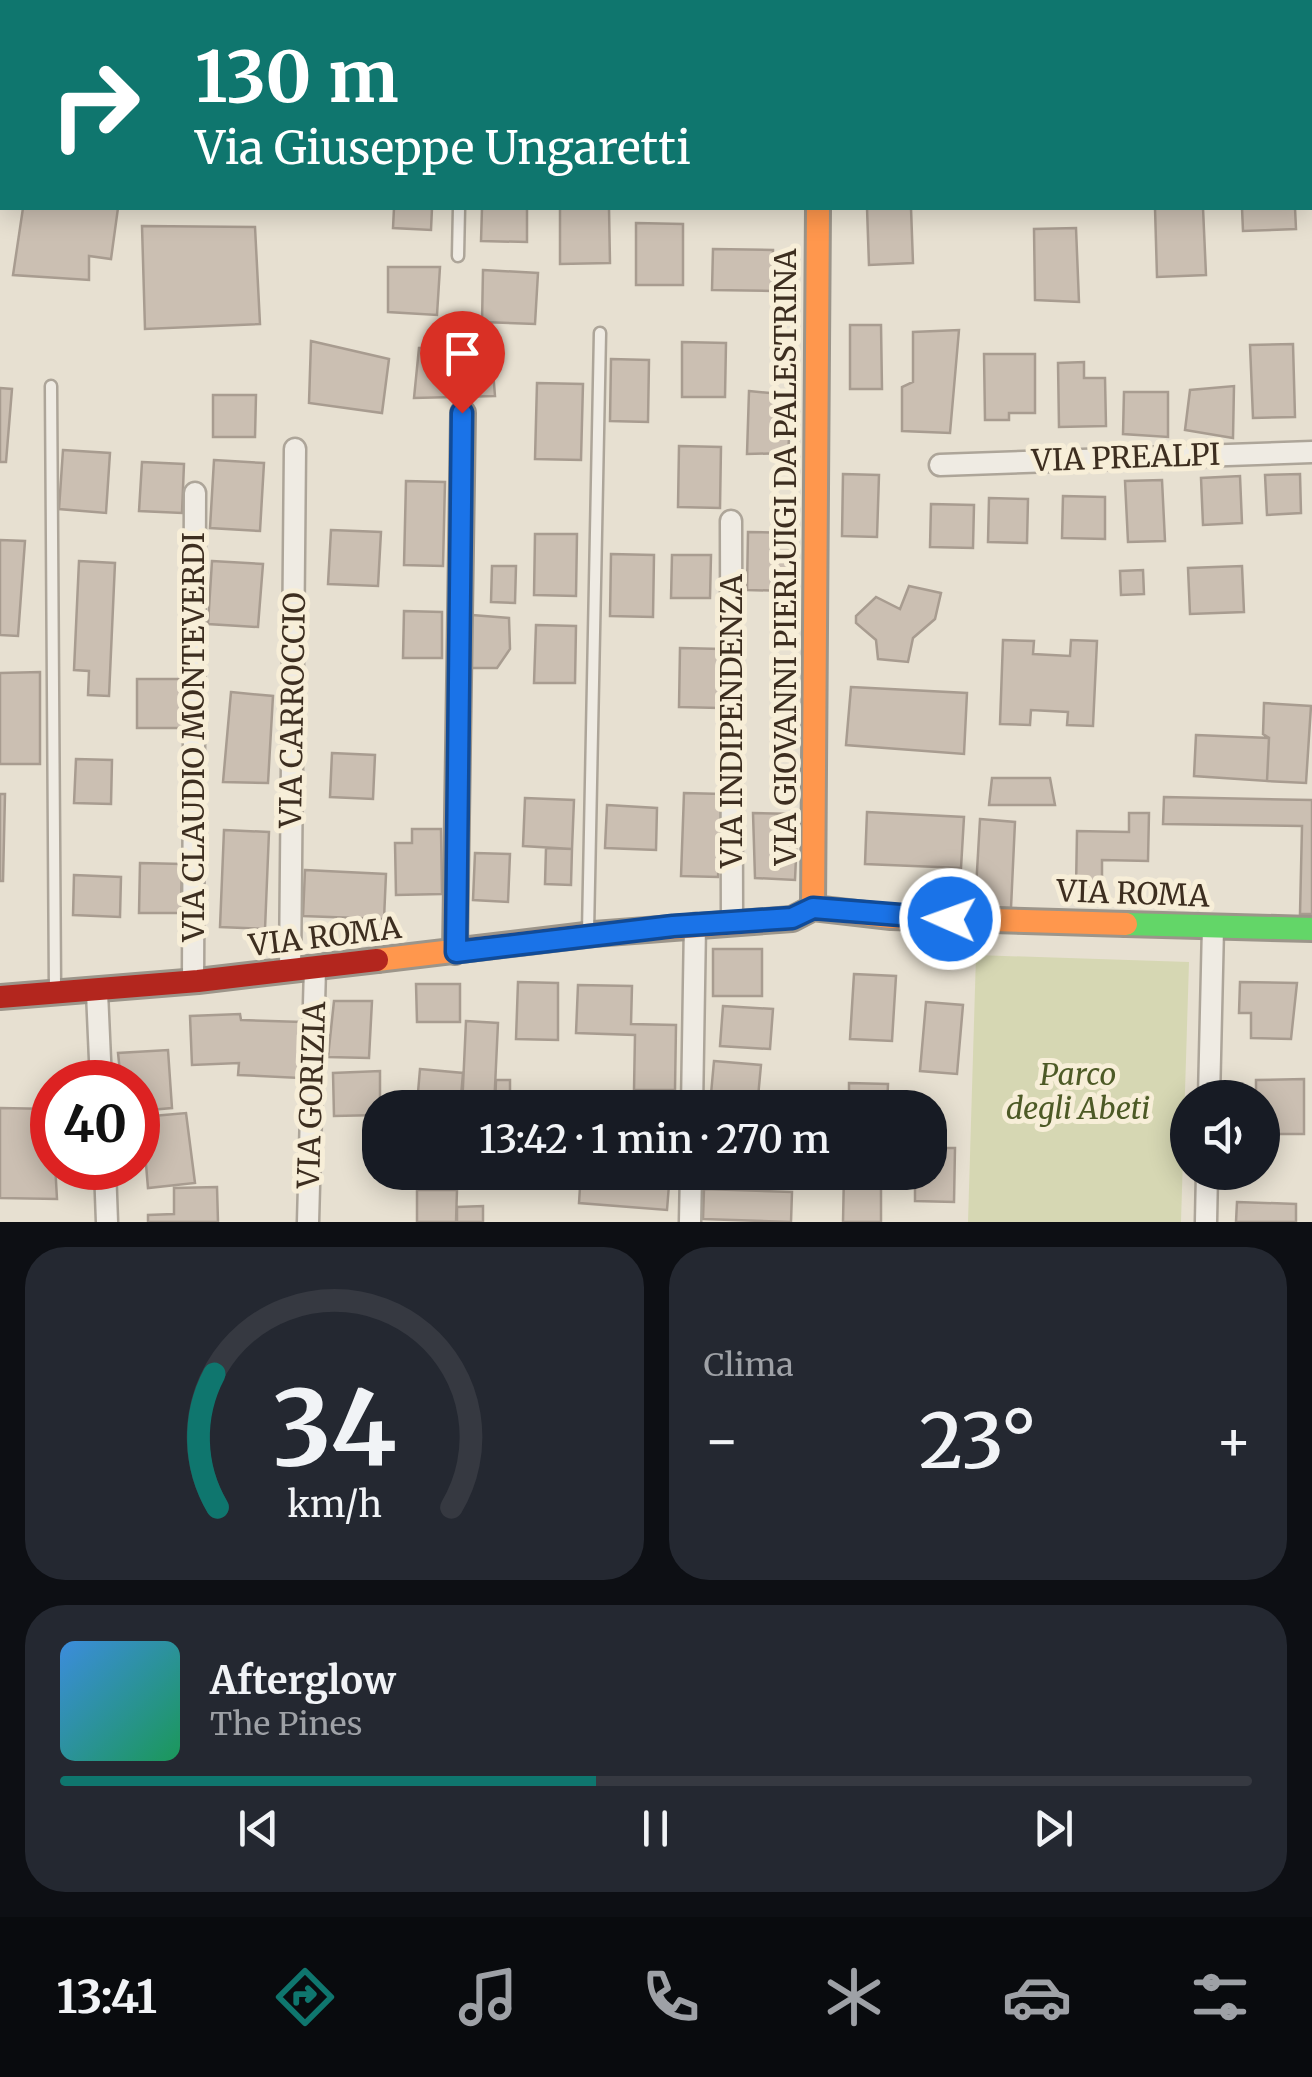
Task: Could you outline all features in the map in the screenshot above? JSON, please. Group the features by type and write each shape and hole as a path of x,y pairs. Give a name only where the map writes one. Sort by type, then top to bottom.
{"street":[{"name":"VIA GIOVANNI PIERLUIGI DA PALESTRINA","path":"813,908 818,210"},
{"path":"456,952 462,413"},
{"name":"VIA CARROCCIO","path":"290,971 296,448"},
{"name":"VIA PREALPI","path":"940,465 1312,452"},
{"name":"VIA CLAUDIO MONTEVERDI","path":"193,982 195,493"},
{"name":"VIA INDIPENDENZA","path":"732,521 732,921"},
{"name":"VIA ROMA","path":"0,998 97,992 588,935 792,918 813,908 891,917 1312,928"},
{"path":"692,1090 695,924"},
{"path":"1209,1080 1213,927"},
{"name":"VIA GORIZIA","path":"308,1222 315,968"},
{"path":"97,992 100,1060"},
{"path":"106,1190 107,1222"},
{"path":"690,1222 691,1190"},
{"path":"1206,1222 1207,1190"}],"lane":[{"path":"458,256 459,210"},
{"path":"588,935 600,334"},
{"path":"52,386 55,995"}],"green space":[{"name":"Parco degli Abeti","path":"976,955 1189,962 1185,1080 1170,1080 1170,1190 1182,1190 1181,1222 968,1222"}],"building":[{"path":"23,210 118,210 111,259 89,256 89,280 13,275"},
{"path":"394,210 432,210 431,230 393,228"},
{"path":"482,210 527,210 527,242 481,241"},
{"path":"560,210 609,210 610,263 560,264"},
{"path":"867,210 911,210 913,263 869,265"},
{"path":"1155,210 1203,210 1206,275 1157,277"},
{"path":"1242,210 1295,210 1296,229 1243,231"},
{"path":"636,223 683,224 683,285 636,285"},
{"path":"142,226 255,227 260,324 145,329"},
{"path":"1076,228 1079,302 1035,300 1034,229"},
{"path":"713,249 773,250 772,291 712,290"},
{"path":"388,267 440,267 437,315 388,312"},
{"path":"483,270 538,273 535,324 482,322"},
{"path":"850,325 881,325 882,389 850,389"},
{"path":"959,330 950,433 902,431 902,387 913,382 913,332"},
{"path":"311,341 389,359 382,413 309,403"},
{"path":"682,342 726,343 725,397 682,397"},
{"path":"1293,344 1295,417 1253,418 1250,345"},
{"path":"491,346 495,396 414,398 419,348"},
{"path":"984,354 1035,354 1035,413 1009,413 1009,420 985,420"},
{"path":"611,359 649,360 648,422 610,421"},
{"path":"1084,362 1084,378 1105,378 1106,426 1059,427 1058,363"},
{"path":"537,383 583,384 581,460 535,459"},
{"path":"1234,386 1233,438 1185,430 1190,390"},
{"path":"0,388 12,389 6,462 0,462"},
{"path":"749,391 792,395 788,453 747,454"},
{"path":"1124,392 1168,392 1168,437 1123,434"},
{"path":"213,395 256,395 255,437 213,437"},
{"path":"679,446 721,447 720,508 678,507"},
{"path":"63,450 110,453 106,513 59,509"},
{"path":"214,460 264,463 260,531 210,528"},
{"path":"142,462 184,464 182,513 139,511"},
{"path":"843,474 879,475 877,537 842,536"},
{"path":"1300,474 1301,513 1267,515 1265,475"},
{"path":"1240,476 1242,523 1203,525 1201,478"},
{"path":"1162,480 1165,541 1128,542 1125,481"},
{"path":"406,481 445,482 443,566 404,565"},
{"path":"1063,496 1105,497 1105,539 1062,538"},
{"path":"989,498 1028,499 1027,543 988,542"},
{"path":"931,504 974,505 973,548 930,547"},
{"path":"331,530 381,532 378,586 328,584"},
{"path":"748,532 792,533 791,591 747,590"},
{"path":"535,534 577,534 576,596 534,595"},
{"path":"0,540 25,541 18,636 0,635"},
{"path":"611,554 654,555 653,617 610,616"},
{"path":"672,555 711,555 710,598 671,598"},
{"path":"79,561 115,563 109,696 88,695 89,671 74,670"},
{"path":"212,561 263,564 258,627 208,624"},
{"path":"492,566 516,566 515,603 491,602"},
{"path":"1242,566 1244,612 1190,614 1188,568"},
{"path":"1143,570 1144,594 1121,595 1120,571"},
{"path":"909,586 941,593 935,619 913,638 908,662 878,659 876,640 856,623 856,616 876,597 900,609"},
{"path":"404,611 442,612 442,658 403,658"},
{"path":"472,615 509,618 510,649 497,668 471,668"},
{"path":"536,625 576,626 575,683 534,683"},
{"path":"1003,640 1034,641 1033,654 1070,656 1071,640 1097,641 1093,726 1067,725 1068,712 1031,710 1030,725 1000,724"},
{"path":"680,648 721,649 719,708 679,707"},
{"path":"40,672 40,764 0,764 0,673"},
{"path":"137,679 184,679 184,728 137,728"},
{"path":"851,687 967,693 964,754 846,745"},
{"path":"231,692 273,696 268,783 223,782"},
{"path":"1264,703 1311,706 1306,783 1267,781 1269,738 1263,734"},
{"path":"1196,735 1269,738 1267,781 1194,776"},
{"path":"332,753 375,755 373,799 330,797"},
{"path":"76,759 112,760 111,804 74,803"},
{"path":"992,778 1050,778 1055,805 989,805"},
{"path":"684,793 722,794 718,877 681,876"},
{"path":"0,794 5,794 3,881 0,881"},
{"path":"1164,797 1312,800 1312,914 1300,914 1302,826 1163,824"},
{"path":"525,798 574,800 572,849 523,846"},
{"path":"607,805 657,808 656,850 605,848"},
{"path":"867,812 964,817 961,868 865,864"},
{"path":"753,813 798,814 795,880 755,878"},
{"path":"1129,813 1149,813 1148,861 1102,860 1102,888 1076,888 1077,831 1129,832"},
{"path":"980,819 1015,822 1011,908 975,906"},
{"path":"412,829 441,829 442,894 396,895 395,843 412,843"},
{"path":"224,830 269,832 265,929 220,927"},
{"path":"546,848 572,849 571,885 545,884"},
{"path":"475,853 510,854 508,902 473,900"},
{"path":"140,863 182,864 181,913 139,913"},
{"path":"305,870 386,874 384,919 303,916"},
{"path":"74,875 121,877 120,917 73,915"},
{"path":"713,949 762,949 762,996 713,996"},
{"path":"854,974 896,976 892,1041 850,1039"},
{"path":"518,982 558,983 558,1040 516,1039"},
{"path":"1240,982 1297,983 1291,1039 1251,1038 1251,1013 1239,1013"},
{"path":"416,984 460,984 460,1022 417,1022"},
{"path":"578,985 632,986 631,1024 676,1025 675,1090 634,1090 635,1035 576,1033"},
{"path":"334,1001 372,1001 369,1058 328,1057"},
{"path":"926,1002 963,1005 957,1074 920,1071"},
{"path":"723,1006 773,1009 770,1049 720,1046"},
{"path":"240,1014 241,1020 302,1022 300,1078 238,1075 239,1063 192,1065 190,1016"},
{"path":"466,1021 498,1023 495,1090 463,1090"},
{"path":"168,1050 172,1108 160,1109 160,1060 119,1060 118,1053"},
{"path":"714,1061 761,1065 759,1090 711,1090"},
{"path":"420,1069 463,1073 462,1090 418,1090"},
{"path":"380,1071 380,1090 362,1090 362,1115 334,1116 333,1073"},
{"path":"1304,1079 1304,1134 1280,1134 1280,1080 1256,1080"},
{"path":"496,1080 510,1080 510,1090 496,1090"},
{"path":"849,1083 888,1084 888,1090 849,1090"},
{"path":"0,1108 30,1109 30,1190 56,1190 57,1199 0,1198"},
{"path":"186,1113 195,1183 160,1187 160,1115"},
{"path":"947,1148 955,1148 954,1202 915,1201 915,1190 947,1190"},
{"path":"217,1187 218,1222 148,1222 148,1215 174,1214 174,1188"},
{"path":"417,1190 457,1190 456,1222 417,1222"},
{"path":"580,1190 669,1190 667,1210 579,1203"},
{"path":"704,1190 792,1192 791,1222 703,1219"},
{"path":"844,1190 881,1190 881,1222 843,1222"},
{"path":"1237,1202 1296,1204 1296,1222 1236,1222"},
{"path":"483,1206 483,1222 457,1222 457,1207"}],"traffic: fast":[{"path":"1126,924 1312,929"}],"traffic: slow":[{"path":"813,908 818,210"},
{"path":"455,952 463,413"},
{"path":"377,960 594,934 792,919 813,908 891,917 1126,924"}],"traffic: jam":[{"path":"0,997 198,981 377,960"}],"route":[{"path":"462,413 456,952 673,926 792,918 813,908 950,919"}]}
